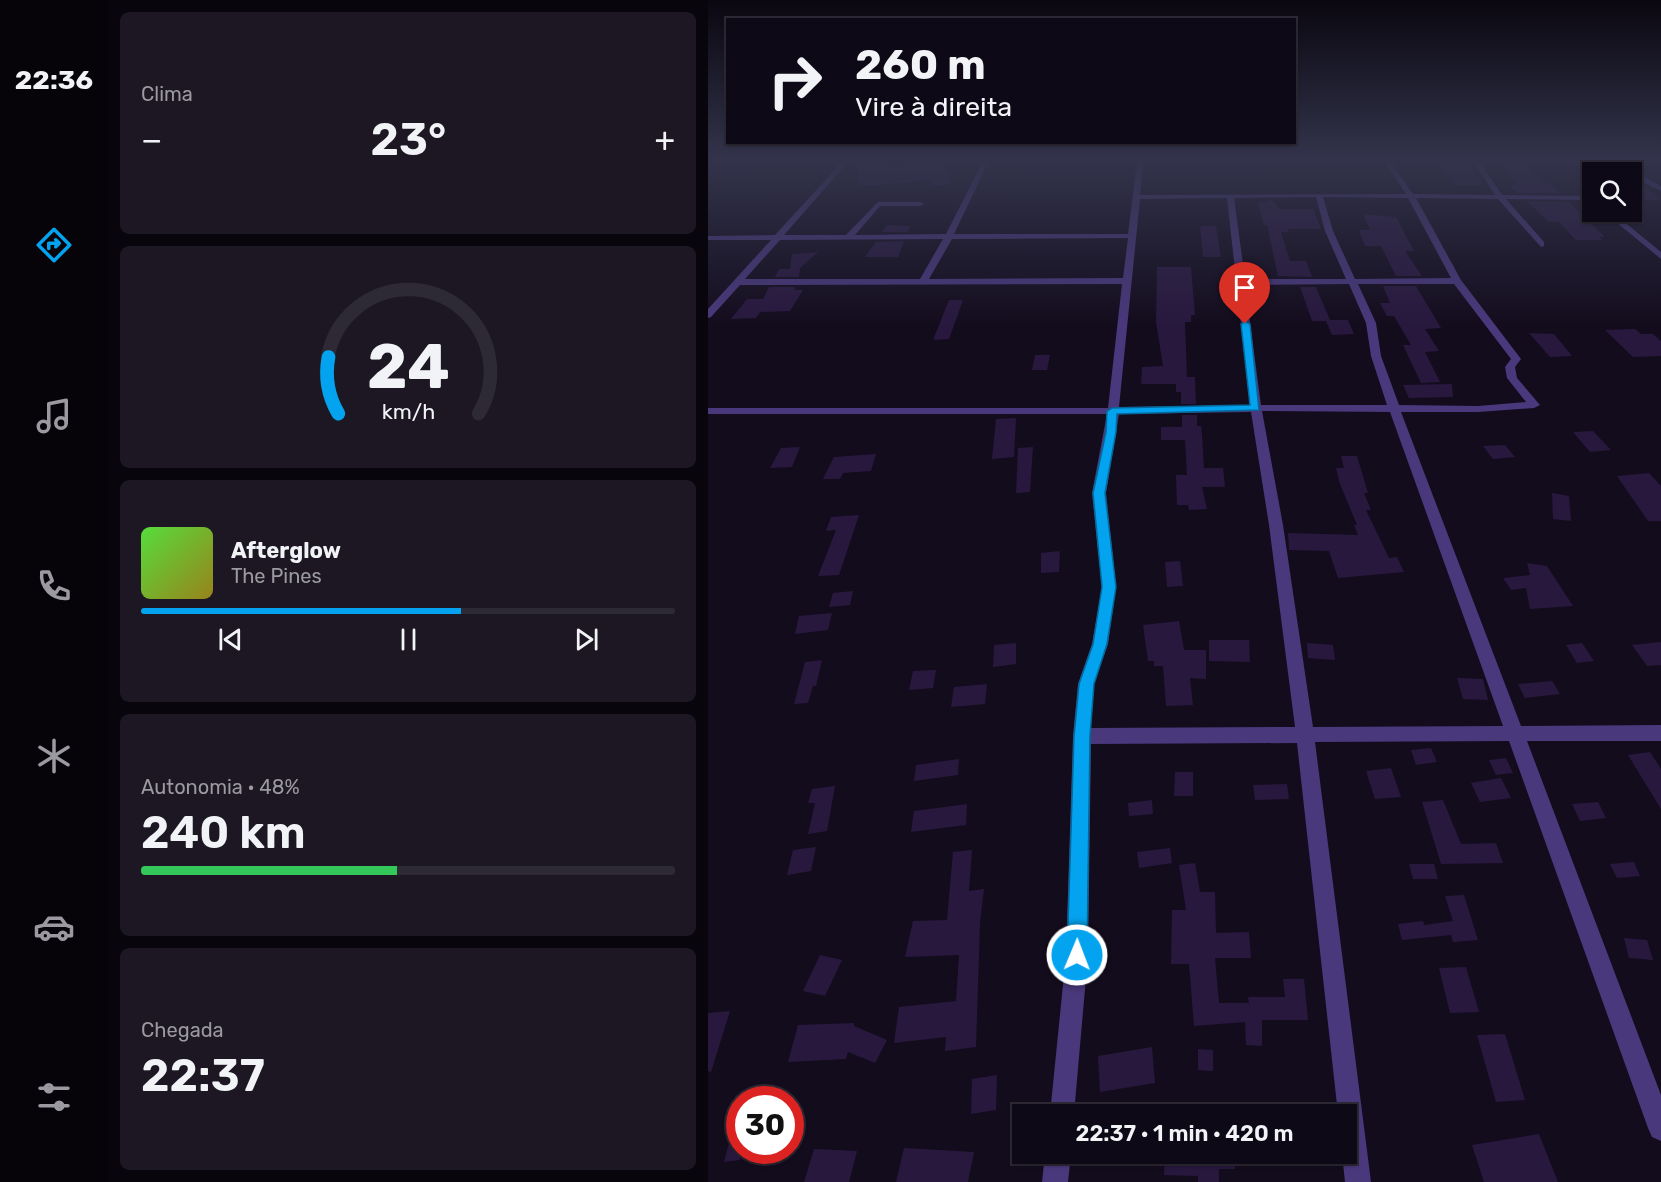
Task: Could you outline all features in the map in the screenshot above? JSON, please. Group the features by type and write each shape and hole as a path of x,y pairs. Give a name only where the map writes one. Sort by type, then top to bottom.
{"street":[{"path":"708,315 797,216"},
{"path":"848,238 867,216"},
{"path":"923,282 959,216"},
{"path":"1063,1104 1077,955 1082,736 1086,684 1100,644 1109,587 1099,493 1111,432 1134,216"},
{"path":"1232,216 1256,408 1276,525 1305,735 1358,1182"},
{"path":"1325,216 1329,231 1371,323 1376,356 1394,408 1661,1128"},
{"path":"708,411 1478,409 1534,405 1512,378 1510,367 1516,359 1457,281 1422,216"},
{"path":"1517,216 1541,244"},
{"path":"1620,222 1661,256"},
{"path":"708,238 1132,236"},
{"path":"738,282 1128,281"},
{"path":"1240,282 1457,281"},
{"path":"1082,736 1661,733"},
{"path":"1055,1182 1057,1164"}],"building":[{"path":"1262,216 1316,216 1321,229 1288,229 1289,232 1281,232 1290,261 1306,261 1312,277 1278,276 1267,225 1264,225"},
{"path":"1364,216 1396,217 1414,251 1405,251 1422,276 1396,276 1381,246 1365,246 1359,230 1370,230"},
{"path":"1543,216 1582,216 1582,222 1590,222 1605,237 1599,237 1602,240 1576,240 1559,222 1549,222"},
{"path":"887,225 910,226 907,232 882,232"},
{"path":"1200,226 1216,226 1221,257 1203,257"},
{"path":"904,241 898,257 865,257 876,242"},
{"path":"818,252 800,268 799,277 775,277 779,269 790,269 792,254"},
{"path":"1157,267 1191,267 1195,315 1191,315 1191,322 1185,322 1187,377 1195,377 1196,404 1181,404 1181,392 1176,392 1176,384 1141,384 1142,367 1163,366 1156,322"},
{"path":"1383,286 1416,286 1441,328 1425,329 1439,351 1425,352 1440,382 1421,383 1403,345 1411,345 1394,316 1387,316 1380,303 1390,303"},
{"path":"769,287 795,287 795,290 803,290 790,311 760,312 756,318 731,319 747,299 763,299"},
{"path":"1300,287 1316,287 1330,320 1348,320 1354,334 1332,335 1326,321 1312,321"},
{"path":"949,300 963,300 949,339 933,340"},
{"path":"1635,329 1641,334 1653,334 1661,341 1661,356 1633,357 1605,330"},
{"path":"1529,333 1554,334 1572,356 1550,357"},
{"path":"1035,355 1050,355 1047,370 1032,370"},
{"path":"1452,384 1453,397 1409,398 1403,385"},
{"path":"1182,415 1197,415 1197,426 1201,426 1204,468 1223,468 1225,487 1202,487 1207,509 1189,510 1188,505 1177,505 1176,475 1187,475 1185,440 1161,440 1161,427 1182,427"},
{"path":"1016,418 1014,457 992,459 996,419"},
{"path":"1593,431 1611,450 1590,452 1573,432"},
{"path":"1505,445 1515,457 1493,459 1483,446"},
{"path":"800,447 792,467 770,468 781,448"},
{"path":"1033,447 1030,492 1016,493 1018,448"},
{"path":"876,454 871,471 843,473 840,479 823,479 834,457"},
{"path":"1341,456 1357,456 1368,493 1364,493 1371,510 1366,510 1389,558 1397,557 1404,572 1338,578 1329,551 1289,550 1288,533 1358,535 1354,525 1357,525 1336,468 1344,468"},
{"path":"1649,473 1661,486 1661,521 1648,521 1617,476"},
{"path":"1552,493 1569,496 1571,521 1553,519"},
{"path":"859,515 839,575 818,576 836,530 826,531 831,517"},
{"path":"1060,551 1059,572 1041,573 1041,553"},
{"path":"1180,561 1183,586 1167,587 1165,562"},
{"path":"1527,563 1547,566 1573,606 1530,609 1526,588 1511,590 1503,578 1530,575"},
{"path":"853,591 850,605 829,607 833,593"},
{"path":"832,613 828,630 795,634 799,616"},
{"path":"1179,621 1184,650 1206,650 1206,679 1190,678 1193,705 1166,706 1163,666 1154,666 1154,661 1148,661 1143,625"},
{"path":"1209,640 1249,640 1250,662 1209,661"},
{"path":"1661,642 1661,665 1647,666 1632,645"},
{"path":"1016,643 1016,664 993,667 994,645"},
{"path":"1307,643 1333,645 1335,660 1308,658"},
{"path":"1582,643 1594,661 1577,663 1566,645"},
{"path":"822,660 816,686 813,686 808,703 794,704 805,662"},
{"path":"936,670 933,688 909,690 913,671"},
{"path":"1457,678 1483,679 1488,700 1463,699"},
{"path":"1552,681 1560,694 1525,698 1518,684"},
{"path":"987,684 985,704 951,707 954,687"},
{"path":"1431,748 1437,762 1416,765 1411,750"},
{"path":"1650,752 1661,769 1661,809 1628,755"},
{"path":"1506,758 1513,773 1496,775 1489,760"},
{"path":"959,759 958,775 914,781 916,765"},
{"path":"1391,768 1401,797 1375,799 1366,771"},
{"path":"1175,772 1193,772 1193,796 1174,796"},
{"path":"1501,778 1511,798 1480,802 1471,783"},
{"path":"1287,784 1289,799 1255,800 1253,785"},
{"path":"835,786 827,831 808,834 815,803 808,803 812,789"},
{"path":"1152,800 1153,814 1129,816 1128,803"},
{"path":"1443,800 1461,844 1496,843 1503,863 1441,864 1422,802"},
{"path":"1598,802 1606,818 1580,821 1572,804"},
{"path":"967,804 966,825 911,832 914,811"},
{"path":"816,847 811,871 787,875 793,850"},
{"path":"1170,848 1172,863 1139,868 1137,852"},
{"path":"972,850 969,891 984,889 980,923 976,1047 945,1051 946,1037 894,1043 899,1007 956,1001 959,955 905,957 913,921 947,920 953,852"},
{"path":"1634,862 1640,876 1617,878 1610,864"},
{"path":"1195,863 1200,892 1215,892 1216,933 1249,932 1251,958 1215,958 1219,1003 1249,1003 1248,997 1285,997 1283,979 1304,979 1308,1020 1262,1020 1262,1046 1246,1045 1245,1022 1194,1026 1189,964 1171,964 1172,910 1186,910 1179,865"},
{"path":"1409,864 1434,864 1438,879 1413,879"},
{"path":"1464,895 1478,940 1453,942 1451,935 1402,940 1398,924 1423,921 1424,925 1453,921 1445,896"},
{"path":"1624,938 1647,940 1653,960 1629,958"},
{"path":"820,955 842,960 825,996 803,991"},
{"path":"1466,967 1479,1012 1450,1013 1439,968"},
{"path":"730,1011 711,1072 708,1071 708,1013"},
{"path":"854,1023 854,1026 887,1040 875,1063 848,1052 846,1059 788,1062 798,1025"},
{"path":"1505,1034 1525,1100 1496,1102 1477,1035"},
{"path":"1152,1047 1155,1083 1100,1092 1098,1056"},
{"path":"1198,1049 1213,1050 1213,1071 1198,1070"},
{"path":"997,1075 996,1110 971,1114 972,1079"},
{"path":"1539,1134 1558,1182 1484,1182 1472,1145"},
{"path":"904,1148 974,1152 968,1182 896,1182"},
{"path":"814,1149 857,1151 849,1182 804,1182"},
{"path":"1165,1164 1235,1164 1235,1169 1219,1169 1219,1182 1198,1182 1198,1176 1164,1175"}],"route":[{"path":"1077,955 1082,736 1086,684 1100,644 1109,587 1099,493 1111,432 1112,411 1256,408 1245,324"}]}
